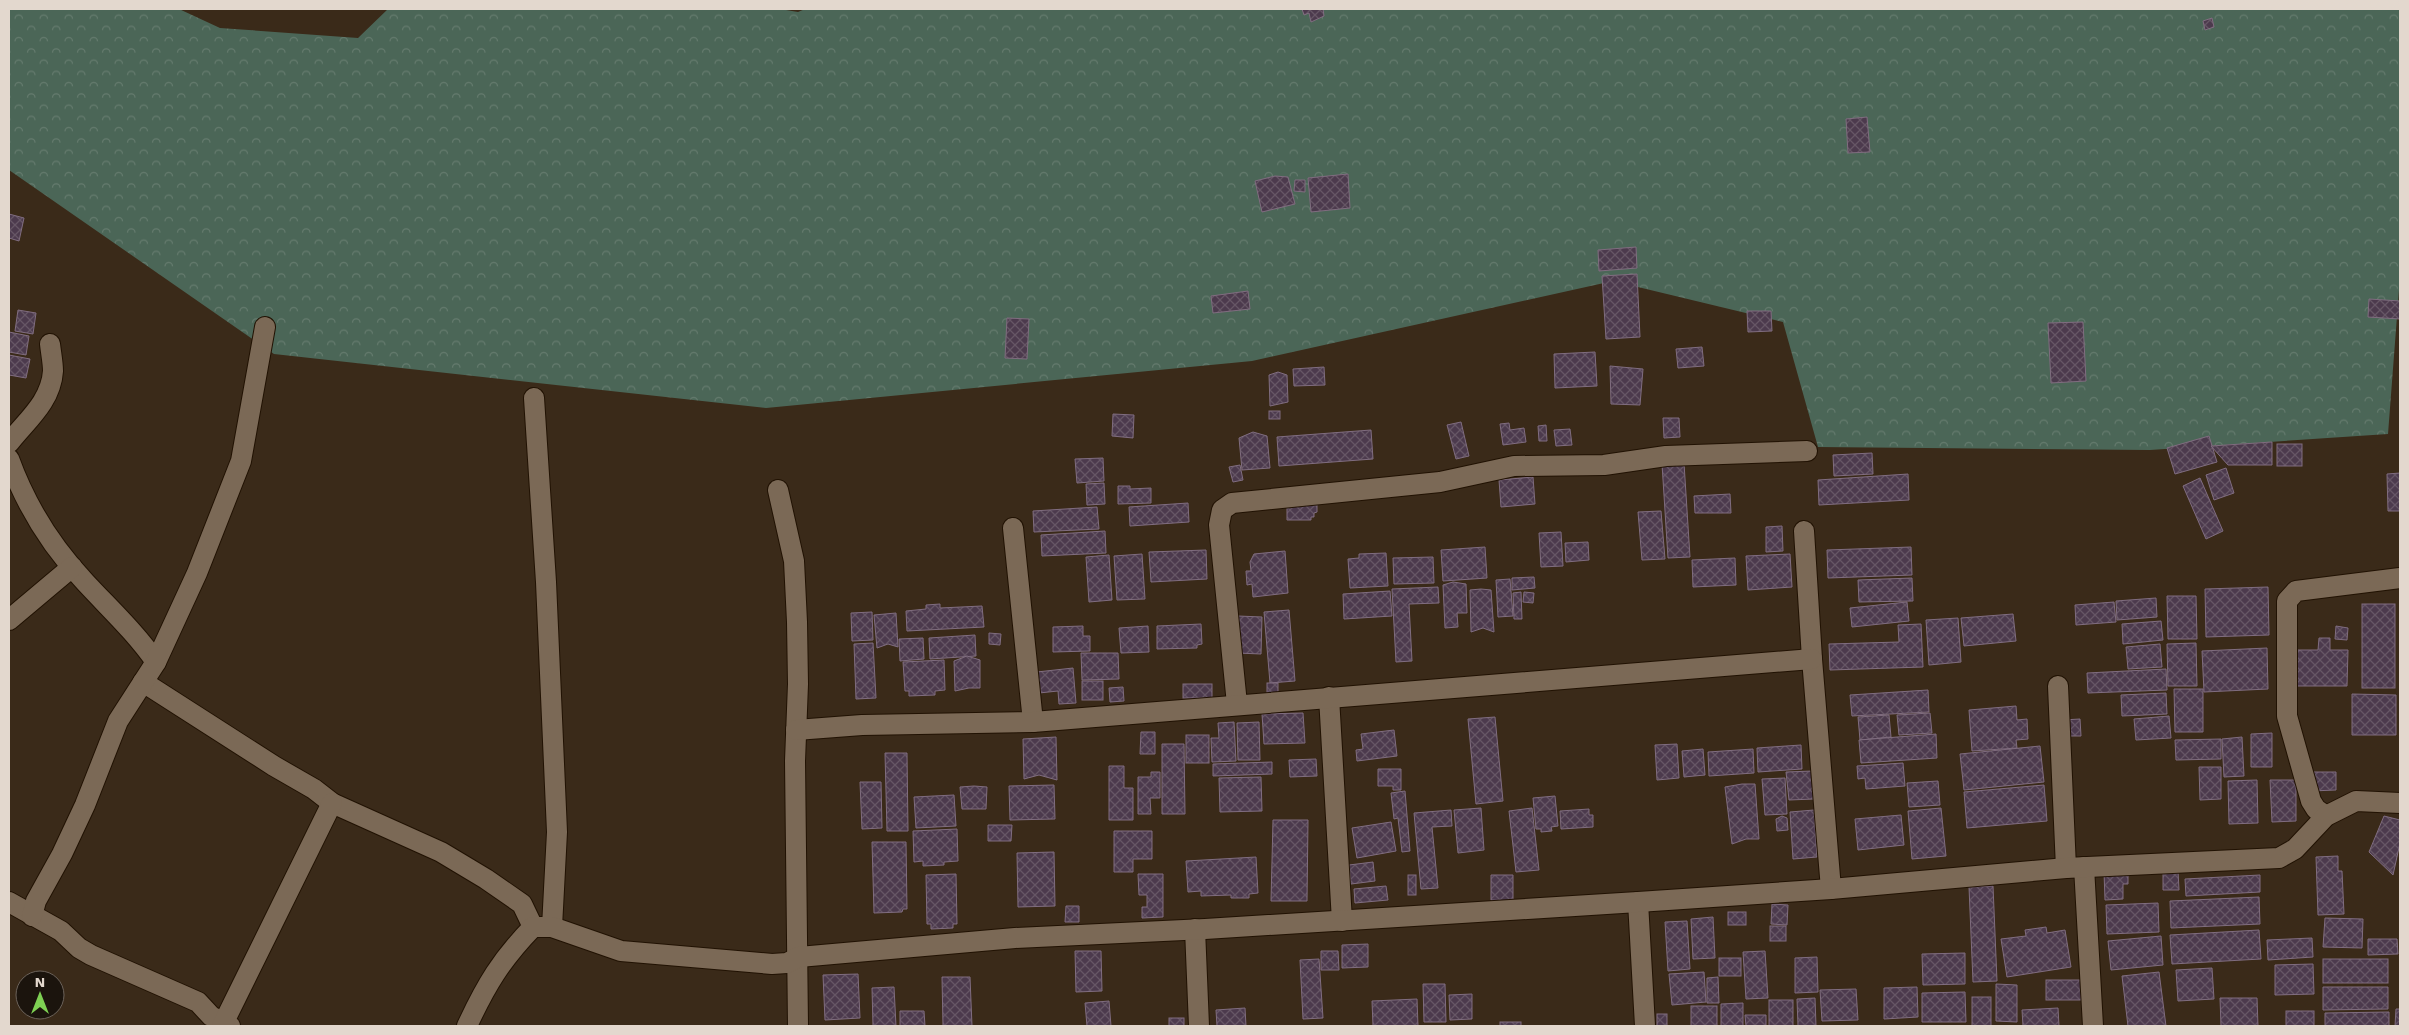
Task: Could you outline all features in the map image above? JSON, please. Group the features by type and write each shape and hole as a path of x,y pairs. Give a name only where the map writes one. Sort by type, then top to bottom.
{"street":[{"path":"32,916 36,901 62,854 85,805 118,721 156,662 197,573 241,461 264,327"},
{"path":"9,443 42,405 53,372 50,344"},
{"path":"467,1026 482,993 508,953 543,927 557,832 548,626 534,398"},
{"path":"1237,704 1219,524 1222,510 1232,503 1440,482 1514,466 1604,465 1666,456 1807,451"},
{"path":"9,460 33,515 72,567 125,621 156,662"},
{"path":"778,490 794,561 798,684 795,761 798,1026"},
{"path":"1013,528 1033,722"},
{"path":"1804,531 1812,660 1831,889"},
{"path":"9,620 72,567"},
{"path":"2326,816 2310,801 2288,716 2287,601 2296,591 2400,578"},
{"path":"796,730 862,725 1033,722 1237,704 1812,660"},
{"path":"142,682 274,766 314,789 332,803 442,852 522,904 543,927 621,952 772,964 786,963 798,957 1015,938 1342,921 1831,889 2075,868 2279,858 2295,849 2326,816 2356,801 2400,803"},
{"path":"2058,686 2075,868 2093,1026"},
{"path":"1329,697 1342,921"},
{"path":"9,902 61,930 79,948 91,955 198,1002 212,1016 226,1025 332,803"},
{"path":"1638,902 1645,1026"},
{"path":"1195,929 1199,1026"}],"green space":[{"path":"9,9 179,9 220,28 358,38 388,9 780,9 798,12 805,9 2400,9 2400,277 2388,434 2150,450 1818,447 1783,322 1613,281 1252,361 766,408 274,354 9,170"}],"building":[{"path":"1302,9 1323,9 1324,16 1311,22 1309,13 1304,15"},
{"path":"2212,18 2214,27 2205,30 2203,21"},
{"path":"1867,117 1870,152 1848,153 1846,119"},
{"path":"1348,174 1350,208 1311,212 1308,178"},
{"path":"1275,176 1288,177 1295,204 1262,212 1255,181"},
{"path":"1295,180 1305,180 1305,192 1294,191"},
{"path":"9,214 24,218 19,241 9,238"},
{"path":"1636,247 1637,268 1599,271 1598,250"},
{"path":"1637,274 1640,337 1606,339 1602,276"},
{"path":"1248,291 1250,309 1213,313 1211,296"},
{"path":"2369,299 2400,301 2400,319 2368,317"},
{"path":"18,310 36,313 33,334 15,331"},
{"path":"1747,311 1771,311 1772,331 1748,332"},
{"path":"1007,318 1029,319 1027,359 1005,358"},
{"path":"2083,322 2086,381 2051,383 2048,323"},
{"path":"9,332 29,336 26,355 9,352"},
{"path":"1702,347 1704,366 1678,368 1676,349"},
{"path":"1595,352 1597,386 1555,388 1554,354"},
{"path":"9,355 30,359 26,378 9,375"},
{"path":"1610,366 1643,369 1640,405 1611,404"},
{"path":"1324,367 1325,385 1294,386 1293,369"},
{"path":"1278,372 1287,375 1288,402 1270,406 1269,375"},
{"path":"1269,411 1280,411 1280,419 1269,419"},
{"path":"1113,414 1134,415 1133,438 1112,436"},
{"path":"1663,418 1679,418 1680,437 1664,438"},
{"path":"1461,422 1469,456 1456,459 1447,425"},
{"path":"1509,423 1510,430 1524,428 1526,442 1503,445 1500,424"},
{"path":"1546,425 1547,441 1539,441 1538,426"},
{"path":"1570,429 1572,445 1556,446 1554,430"},
{"path":"1371,430 1373,459 1279,466 1277,437"},
{"path":"1253,432 1267,436 1270,468 1242,470 1239,438"},
{"path":"2209,436 2217,462 2175,474 2167,448"},
{"path":"2272,442 2272,465 2228,465 2211,446"},
{"path":"2277,444 2302,444 2302,466 2277,466"},
{"path":"1872,453 1873,474 1834,476 1833,455"},
{"path":"1103,458 1104,481 1077,483 1075,459"},
{"path":"1684,463 1690,557 1668,558 1662,464"},
{"path":"1240,465 1243,480 1233,482 1229,467"},
{"path":"2226,468 2234,493 2214,500 2206,475"},
{"path":"2400,473 2400,511 2388,511 2387,474"},
{"path":"1908,474 1909,500 1819,505 1818,480"},
{"path":"1533,477 1535,504 1501,507 1499,480"},
{"path":"2200,478 2223,531 2206,539 2183,486"},
{"path":"1104,483 1105,504 1087,505 1086,484"},
{"path":"1118,486 1130,486 1130,489 1151,488 1151,503 1118,504"},
{"path":"1730,494 1731,513 1695,513 1694,496"},
{"path":"1188,503 1189,522 1130,526 1129,507"},
{"path":"1287,504 1317,504 1317,512 1314,513 1314,517 1311,517 1311,520 1287,520"},
{"path":"1097,507 1099,529 1034,532 1033,511"},
{"path":"1661,511 1665,559 1642,560 1638,512"},
{"path":"1782,526 1783,551 1766,552 1766,527"},
{"path":"1105,531 1106,553 1042,556 1041,535"},
{"path":"1561,532 1563,566 1541,567 1539,533"},
{"path":"1588,542 1589,560 1566,562 1565,543"},
{"path":"1485,547 1487,578 1443,581 1441,550"},
{"path":"1911,547 1912,575 1828,578 1827,550"},
{"path":"1206,550 1207,579 1151,582 1149,552"},
{"path":"1285,551 1288,593 1253,597 1252,584 1247,585 1246,571 1251,571 1250,562 1254,554"},
{"path":"1386,553 1388,586 1350,588 1348,559 1359,558 1359,554"},
{"path":"1142,554 1145,599 1117,600 1114,556"},
{"path":"1790,554 1792,587 1748,590 1746,556"},
{"path":"1109,555 1112,600 1089,602 1086,557"},
{"path":"1433,557 1434,583 1394,584 1393,558"},
{"path":"1735,558 1736,585 1693,587 1692,560"},
{"path":"1534,577 1535,588 1512,590 1512,578"},
{"path":"1912,578 1913,601 1859,602 1858,580"},
{"path":"1510,579 1513,616 1498,617 1496,580"},
{"path":"1453,582 1466,584 1467,613 1457,613 1458,627 1445,628 1443,585"},
{"path":"1438,587 1439,603 1409,604 1412,661 1396,662 1392,589"},
{"path":"2268,587 2269,635 2206,637 2205,589"},
{"path":"1470,590 1491,590 1494,632 1483,628 1471,632"},
{"path":"1390,591 1392,616 1344,619 1343,594"},
{"path":"1521,592 1522,619 1514,619 1513,593"},
{"path":"1524,592 1534,593 1533,603 1523,602"},
{"path":"2167,596 2196,596 2197,639 2168,639"},
{"path":"2156,598 2157,617 2117,620 2116,601"},
{"path":"1907,602 1909,621 1852,627 1850,608"},
{"path":"2114,602 2116,622 2076,625 2075,605"},
{"path":"940,604 940,608 982,606 984,627 907,631 906,611 926,609 926,605"},
{"path":"2362,604 2395,604 2395,688 2362,688"},
{"path":"1289,610 1295,681 1270,683 1264,612"},
{"path":"872,612 873,640 852,641 851,613"},
{"path":"896,613 898,647 888,644 877,648 874,615"},
{"path":"2013,614 2016,641 1964,646 1961,618"},
{"path":"1238,616 1262,617 1261,654 1237,653"},
{"path":"1958,618 1961,662 1929,665 1926,620"},
{"path":"2161,621 2163,640 2123,644 2122,624"},
{"path":"1201,624 1202,644 1197,645 1197,648 1157,649 1157,626"},
{"path":"1921,624 1923,667 1830,670 1829,644 1899,642 1898,625"},
{"path":"1083,626 1083,636 1090,636 1090,651 1053,652 1053,627"},
{"path":"1148,626 1149,652 1121,653 1119,628"},
{"path":"2336,626 2348,628 2347,640 2335,639"},
{"path":"989,633 1001,634 1000,645 989,644"},
{"path":"975,635 976,656 930,659 929,638"},
{"path":"923,638 924,659 900,661 899,639"},
{"path":"2319,638 2330,638 2330,650 2348,650 2347,686 2296,686 2296,650 2318,650"},
{"path":"873,643 876,698 856,699 854,644"},
{"path":"2196,643 2197,686 2168,686 2167,644"},
{"path":"2160,644 2162,667 2128,669 2126,647"},
{"path":"2267,648 2268,689 2204,692 2202,651"},
{"path":"1081,653 1118,653 1119,679 1082,680"},
{"path":"967,656 980,660 980,688 955,691 954,661"},
{"path":"944,660 945,690 935,691 935,695 909,696 909,691 905,691 903,662"},
{"path":"1073,668 1076,703 1059,704 1058,691 1039,693 1037,672"},
{"path":"2166,669 2167,690 2088,693 2087,673"},
{"path":"1082,681 1103,681 1103,700 1082,700"},
{"path":"1267,683 1278,683 1278,694 1267,694"},
{"path":"1183,684 1212,684 1212,698 1183,698"},
{"path":"1123,687 1124,701 1110,702 1109,688"},
{"path":"2174,689 2203,689 2203,732 2175,732"},
{"path":"1928,690 1929,712 1852,716 1850,695"},
{"path":"2166,693 2167,714 2122,716 2121,695"},
{"path":"2352,694 2396,695 2396,735 2352,735"},
{"path":"2016,706 2017,720 2027,719 2028,739 2016,740 2017,748 1972,751 1969,710"},
{"path":"1303,713 1305,743 1264,744 1262,714"},
{"path":"1930,713 1932,733 1899,735 1897,715"},
{"path":"1889,715 1891,737 1860,740 1858,717"},
{"path":"2169,716 2171,738 2136,740 2134,719"},
{"path":"1495,717 1503,801 1476,804 1468,719"},
{"path":"2080,719 2081,736 2064,736 2063,720"},
{"path":"1234,722 1236,761 1212,762 1211,738 1219,738 1218,723"},
{"path":"1259,722 1260,760 1238,760 1237,723"},
{"path":"1394,730 1397,756 1357,761 1356,750 1363,749 1361,734"},
{"path":"1141,732 1155,732 1155,754 1140,754"},
{"path":"2272,733 2272,767 2251,767 2251,734"},
{"path":"1936,734 1937,758 1861,763 1859,740"},
{"path":"1186,735 1209,735 1209,763 1186,763"},
{"path":"1056,737 1057,780 1039,775 1024,779 1023,739"},
{"path":"2242,737 2244,776 2224,777 2222,739"},
{"path":"2221,739 2221,759 2176,760 2175,740"},
{"path":"1162,744 1184,744 1185,814 1162,814"},
{"path":"1677,744 1679,778 1657,780 1655,745"},
{"path":"1801,745 1802,769 1758,772 1757,748"},
{"path":"2040,746 2044,782 1964,790 1960,754"},
{"path":"1703,749 1705,775 1684,777 1682,751"},
{"path":"1753,749 1754,773 1709,776 1708,752"},
{"path":"885,753 907,753 908,831 887,831"},
{"path":"1316,759 1317,776 1290,777 1289,760"},
{"path":"1272,762 1272,774 1213,776 1213,764"},
{"path":"1903,763 1905,786 1866,789 1865,778 1858,779 1857,766"},
{"path":"1109,766 1124,766 1124,788 1133,788 1133,820 1109,820"},
{"path":"2199,767 2221,767 2221,799 2200,800"},
{"path":"1378,769 1401,769 1401,790 1393,790 1393,786 1378,786"},
{"path":"1813,771 1814,799 1789,800 1786,772"},
{"path":"1151,772 1160,772 1160,798 1150,798 1151,814 1138,814 1138,777 1151,777"},
{"path":"2311,772 2336,772 2336,790 2311,791"},
{"path":"1261,777 1262,811 1220,812 1219,778"},
{"path":"1785,778 1787,814 1765,815 1762,779"},
{"path":"2257,780 2258,823 2229,824 2228,781"},
{"path":"2270,780 2296,780 2296,821 2272,822"},
{"path":"1938,781 1940,805 1909,807 1907,783"},
{"path":"860,782 881,782 882,828 862,829"},
{"path":"1755,784 1759,839 1746,839 1732,844 1725,787"},
{"path":"1054,785 1055,819 1010,820 1009,786"},
{"path":"2044,785 2047,821 1967,828 1964,792"},
{"path":"960,787 987,787 986,809 962,809"},
{"path":"1405,791 1410,851 1402,852 1398,818 1394,819 1391,793"},
{"path":"954,795 956,826 916,828 914,797"},
{"path":"1555,796 1558,826 1551,827 1552,831 1541,832 1541,829 1536,829 1533,798"},
{"path":"1481,808 1484,850 1458,853 1454,810"},
{"path":"1532,808 1539,870 1516,872 1509,811"},
{"path":"1941,808 1946,856 1912,859 1908,811"},
{"path":"1589,809 1589,815 1593,815 1593,827 1561,829 1560,811"},
{"path":"1451,810 1452,826 1432,827 1438,888 1421,889 1414,813"},
{"path":"1814,810 1817,857 1793,859 1790,812"},
{"path":"1901,815 1904,845 1858,850 1855,819"},
{"path":"1782,816 1787,818 1788,830 1777,831 1776,819"},
{"path":"2384,816 2400,820 2400,843 2393,875 2369,852"},
{"path":"1273,820 1308,820 1307,901 1271,901"},
{"path":"1391,822 1396,851 1357,858 1352,828"},
{"path":"988,825 1012,825 1011,841 988,841"},
{"path":"957,829 958,861 944,862 944,865 923,866 923,861 914,862 913,831"},
{"path":"1114,831 1152,831 1152,859 1133,859 1133,872 1114,872"},
{"path":"872,842 906,842 907,909 903,909 902,912 874,913"},
{"path":"1054,852 1055,906 1018,907 1017,853"},
{"path":"2338,856 2338,871 2342,871 2344,914 2318,915 2316,857"},
{"path":"1256,857 1258,893 1249,894 1249,898 1231,898 1231,895 1201,896 1201,891 1188,892 1186,861"},
{"path":"1373,862 1375,881 1351,884 1349,865"},
{"path":"2128,871 2128,884 2123,884 2123,899 2105,900 2104,872"},
{"path":"2178,871 2179,890 2163,890 2163,872"},
{"path":"956,874 957,924 953,924 953,928 931,929 931,924 927,924 926,875"},
{"path":"1138,874 1163,874 1163,917 1142,918 1142,907 1147,907 1147,895 1139,895"},
{"path":"1408,875 1416,875 1416,895 1408,895"},
{"path":"1491,875 1513,875 1513,901 1491,900"},
{"path":"2260,875 2260,892 2186,896 2185,879"},
{"path":"1386,886 1388,900 1355,903 1354,889"},
{"path":"1993,886 1997,981 1973,982 1969,887"},
{"path":"2259,897 2260,924 2171,928 2170,901"},
{"path":"2158,903 2159,932 2107,934 2106,905"},
{"path":"1772,904 1788,905 1787,925 1771,924"},
{"path":"1066,906 1079,906 1079,922 1065,922"},
{"path":"1728,912 1746,912 1746,925 1728,925"},
{"path":"1713,917 1715,958 1693,959 1691,919"},
{"path":"2325,918 2363,919 2362,948 2323,947"},
{"path":"1687,921 1690,969 1668,971 1665,922"},
{"path":"1770,926 1786,926 1786,941 1770,941"},
{"path":"2046,927 2047,933 2065,930 2071,967 2007,977 2001,939 2026,936 2025,930"},
{"path":"2259,930 2261,959 2172,964 2170,935"},
{"path":"2161,936 2163,965 2111,970 2108,941"},
{"path":"2312,938 2313,957 2268,960 2267,940"},
{"path":"2368,939 2397,939 2398,954 2368,955"},
{"path":"1368,944 1368,967 1342,968 1342,945"},
{"path":"1075,951 1101,951 1102,991 1076,992"},
{"path":"1321,951 1338,951 1339,970 1321,970"},
{"path":"1765,951 1768,998 1746,999 1743,952"},
{"path":"1965,953 1965,984 1923,985 1922,954"},
{"path":"1817,957 1818,992 1795,993 1795,958"},
{"path":"1719,958 1741,958 1741,976 1719,976"},
{"path":"1319,959 1323,1018 1303,1019 1300,960"},
{"path":"2323,959 2388,959 2388,983 2323,983"},
{"path":"2313,964 2314,994 2275,995 2275,965"},
{"path":"2212,968 2214,999 2178,1001 2176,970"},
{"path":"1704,972 1706,1002 1672,1005 1669,974"},
{"path":"2159,972 2166,1026 2128,1026 2122,976"},
{"path":"858,974 860,1018 825,1020 823,975"},
{"path":"942,977 970,977 972,1026 943,1026"},
{"path":"1718,977 1719,1003 1707,1003 1707,978"},
{"path":"2046,980 2081,980 2081,1000 2046,1000"},
{"path":"1423,984 1445,984 1446,1022 1424,1022"},
{"path":"1996,984 2017,985 2017,1022 1996,1021"},
{"path":"894,987 896,1026 873,1026 872,988"},
{"path":"1917,987 1918,1017 1884,1019 1884,988"},
{"path":"2323,987 2388,987 2388,1009 2323,1010"},
{"path":"1856,989 1858,1020 1822,1021 1820,990"},
{"path":"1965,992 1966,1022 1922,1022 1922,993"},
{"path":"1472,994 1472,1019 1450,1020 1449,995"},
{"path":"1972,997 1991,997 1991,1026 1972,1026"},
{"path":"1815,998 1816,1026 1798,1026 1797,999"},
{"path":"2220,998 2257,998 2258,1026 2221,1026"},
{"path":"1417,999 1418,1026 1373,1026 1372,1001"},
{"path":"1769,1000 1793,1000 1793,1026 1769,1026"},
{"path":"1109,1001 1111,1026 1087,1026 1085,1003"},
{"path":"1743,1003 1743,1026 1721,1026 1721,1004"},
{"path":"1691,1006 1717,1006 1717,1026 1691,1026"},
{"path":"1245,1008 1246,1026 1217,1026 1216,1010"},
{"path":"2058,1008 2059,1026 2023,1026 2022,1010"},
{"path":"2396,1009 2400,1009 2400,1026 2395,1026"},
{"path":"900,1011 924,1011 925,1026 900,1026"},
{"path":"2286,1011 2314,1011 2314,1026 2286,1026"},
{"path":"2389,1012 2389,1026 2325,1026 2325,1013"},
{"path":"1657,1014 1667,1014 1667,1026 1657,1026"},
{"path":"1745,1015 1766,1015 1766,1026 1746,1026"},
{"path":"1169,1018 1184,1018 1184,1026 1169,1026"},
{"path":"1500,1022 1521,1022 1521,1026 1500,1026"}]}
